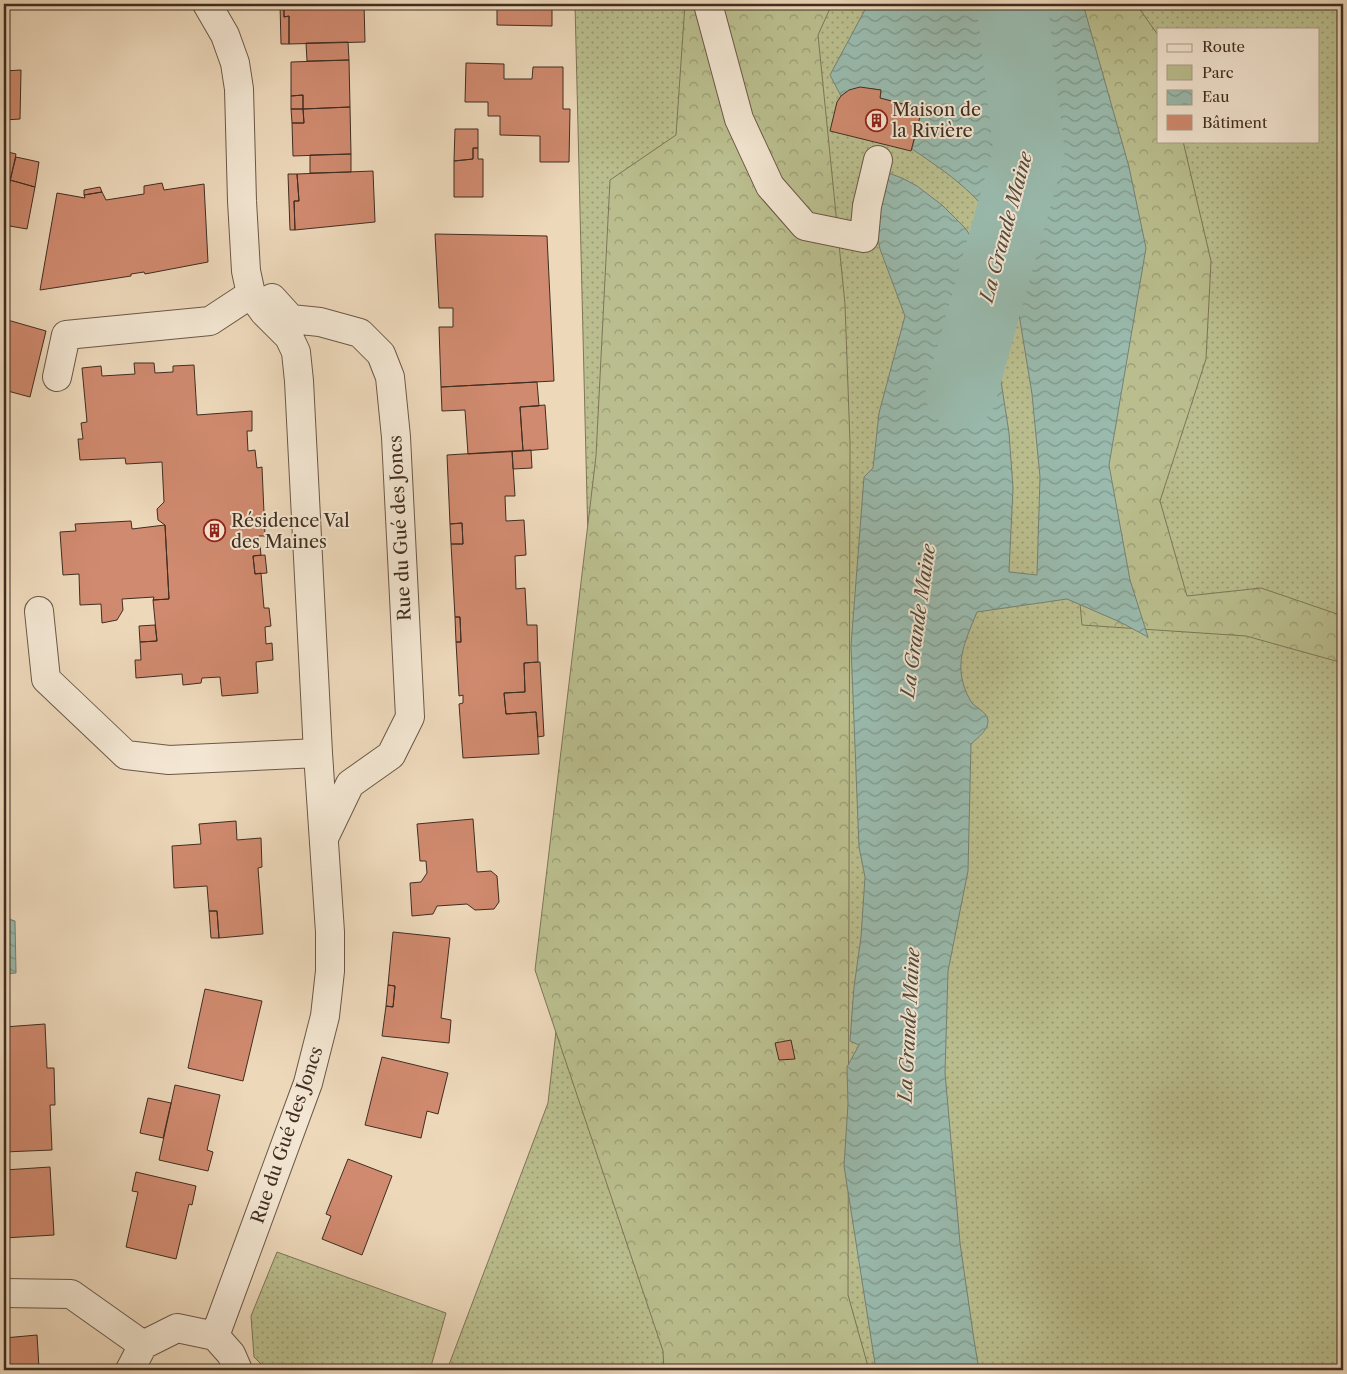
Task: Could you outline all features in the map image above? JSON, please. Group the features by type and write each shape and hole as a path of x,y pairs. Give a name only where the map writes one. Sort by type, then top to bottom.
{"street":[{"path":"57,377 66,335 210,321 248,283 242,202 239,89 235,64 225,35 207,4"},
{"path":"708,4 739,118 770,186 805,226 864,238 867,206 878,160"},
{"name":"Rue du Gué des Joncs","path":"215,1336 308,1083 325,1016 330,970 330,932 296,352 289,337 264,312 248,283"},
{"name":"Rue du Gué des Joncs","path":"248,283 291,319 320,322 360,333 381,354 390,378 396,437 410,717 391,755 350,784 324,837"},
{"path":"39,611 46,680 126,755 169,760 318,752"},
{"path":"4,1293 71,1294 143,1345"},
{"path":"130,1370 143,1345 177,1328 215,1336 232,1354 238,1370"}],"green space":[{"path":"575,4 1343,4 1343,1370 447,1370 548,1103 592,706"},
{"path":"685,4 832,4 818,35 845,304 850,443 848,1295 869,1370 664,1370 663,1351 535,970 596,456 610,180 676,135"},
{"path":"1045,4 1136,4 1157,34 1157,142 1183,142 1211,261 1206,359 1160,501 1187,596 1261,588 1343,616 1343,663 1246,636 1082,625 1074,539"},
{"path":"277,1252 446,1313 430,1370 267,1370 254,1357 251,1316"}],"water":[{"path":"868,4 1083,4 1129,167 1146,248 1109,465 1130,580 1148,637 1120,622 1067,599 977,612 964,645 962,656 962,677 965,688 972,703 987,717 988,724 985,730 971,744 968,871 948,971 945,1073 960,1243 979,1370 876,1370 844,1166 848,1104 847,1067 859,1045 850,1041 865,877 859,847 851,646 864,477 873,468 879,413 905,316 880,249 877,234 883,171 917,186 942,205 966,229 978,249 990,310 1009,433 1013,488 1009,572 1037,575 1040,477 1032,394 1010,259 1005,241 996,224 972,195 943,170 912,149 922,109 880,98 881,90 855,89 841,96 830,75"},
{"path":"4,910 6,910 9,919 15,921 16,973 4,974"}],"building":[{"path":"280,4 284,4 284,17 289,16 289,44 281,44"},
{"path":"284,4 364,4 365,42 289,44 289,16 284,17"},
{"path":"497,4 552,4 552,26 497,25"},
{"path":"348,42 349,60 307,61 306,43"},
{"path":"349,60 350,107 303,109 303,95 291,96 291,62"},
{"path":"466,63 504,64 504,79 532,79 533,67 563,67 563,109 570,109 569,162 540,162 540,136 500,135 500,116 488,116 488,102 465,102"},
{"path":"21,70 20,119 4,120 4,71"},
{"name":"Maison de la Rivière","path":"860,87 881,90 880,98 922,109 911,151 830,131 837,102 841,96 849,90"},
{"path":"303,95 303,109 291,109 291,96"},
{"path":"350,107 351,154 293,156 292,123 304,123 303,109"},
{"path":"291,109 303,109 304,123 292,123"},
{"path":"455,129 478,129 478,148 473,148 473,159 454,161"},
{"path":"473,148 478,148 478,159 483,159 483,197 454,197 454,161 473,159"},
{"path":"4,151 16,154 4,210"},
{"path":"351,154 351,172 310,173 310,155"},
{"path":"16,157 39,162 35,187 10,180"},
{"path":"373,171 375,222 295,230 294,201 299,201 297,174"},
{"path":"288,174 297,174 299,201 294,201 295,230 290,230"},
{"path":"10,180 35,187 27,229 4,225 4,210"},
{"path":"162,183 164,190 204,184 208,262 40,290 57,193 85,198 84,195 102,192 106,200 144,194 144,186"},
{"path":"100,187 102,192 84,195 84,190"},
{"path":"435,234 547,236 554,381 441,387 439,327 453,327 453,308 439,308"},
{"path":"4,319 46,331 30,397 4,390"},
{"name":"Résidence Val des Maines","path":"134,363 154,363 155,373 173,372 173,366 194,365 197,415 252,411 252,431 247,431 248,451 255,450 257,468 262,467 265,536 259,536 261,555 253,556 255,574 261,573 264,608 269,608 271,626 265,627 266,644 272,643 273,660 256,662 258,693 222,696 220,677 202,678 201,683 183,685 182,674 136,678 135,660 141,660 140,642 157,641 153,600 169,599 165,525 158,520 157,509 164,502 162,462 126,464 125,458 80,460 78,439 83,439 81,423 87,422 82,368 101,366 102,376 135,374"},
{"path":"537,382 539,406 520,407 523,451 468,454 465,410 442,411 441,387"},
{"path":"545,405 548,449 523,451 520,407"},
{"path":"531,450 532,468 513,469 512,451"},
{"path":"512,451 515,496 505,496 506,521 524,520 526,555 515,556 516,589 525,588 527,625 537,625 538,662 524,663 525,692 504,693 506,714 536,712 539,754 463,758 459,704 463,703 463,695 459,696 456,642 461,642 460,617 455,617 451,544 463,544 462,523 450,524 447,455"},
{"path":"131,521 132,529 165,525 169,599 153,600 154,597 122,599 123,610 117,620 102,623 101,604 80,605 79,574 63,575 60,532 76,531 75,524"},
{"path":"462,523 463,544 451,544 450,524"},
{"path":"265,555 267,573 255,574 253,556"},
{"path":"455,617 460,617 461,642 456,642"},
{"path":"155,625 157,641 140,642 139,626"},
{"path":"540,662 544,736 538,737 536,712 506,714 504,693 525,692 524,663"},
{"path":"473,819 477,872 491,871 497,876 499,902 494,909 475,910 467,904 437,906 433,914 412,916 410,883 421,882 427,873 426,861 420,861 417,824"},
{"path":"236,821 237,840 261,838 262,867 258,868 263,934 219,938 217,911 209,911 207,886 174,888 172,846 201,844 199,824"},
{"path":"209,911 217,911 219,938 211,938"},
{"path":"393,932 450,938 441,1018 451,1020 449,1043 382,1036 386,1006 393,1007 395,986 388,985"},
{"path":"388,985 395,986 393,1007 386,1006"},
{"path":"205,989 262,1001 243,1081 188,1068"},
{"path":"45,1024 47,1068 54,1068 55,1105 50,1105 52,1150 4,1152 4,1116 8,1116 4,1062 4,1027"},
{"path":"791,1040 795,1059 779,1060 775,1043"},
{"path":"382,1057 448,1073 438,1114 427,1111 421,1138 365,1125"},
{"path":"4,1062 8,1116 4,1116"},
{"path":"175,1085 220,1095 207,1150 213,1152 208,1171 159,1160"},
{"path":"148,1098 171,1103 163,1138 140,1133"},
{"path":"348,1159 392,1176 362,1255 322,1239 331,1216 326,1214"},
{"path":"50,1167 54,1235 4,1238 4,1170"},
{"path":"136,1172 196,1186 192,1205 189,1204 176,1259 126,1247 138,1192 132,1191"},
{"path":"37,1335 39,1368 31,1370 4,1370 4,1338"}],"waterway":[{"name":"La Grande Maine","path":"961,393 1029,152 1012,4"}],"place":[{"name":"Maison de la Rivière","path":"876,120"},
{"name":"Résidence Val des Maines","path":"215,531"}]}
